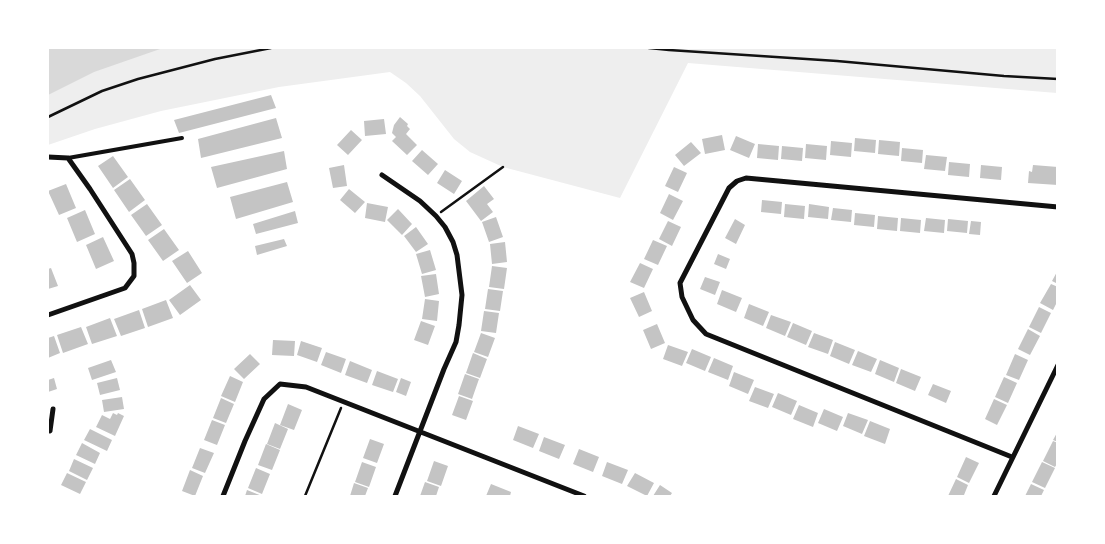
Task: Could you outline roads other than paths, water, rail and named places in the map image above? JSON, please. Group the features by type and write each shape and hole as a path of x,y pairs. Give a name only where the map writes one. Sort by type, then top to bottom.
{"street":[{"path":"48,158 68,158 132,254 134,263 134,276 125,288 48,314"},
{"path":"382,175 420,201 436,216 453,242 458,255 462,296 456,342 395,496"},
{"path":"1012,457 706,334 692,320 682,297 680,283 729,188 737,181 746,178 1058,206"},
{"path":"994,496 1058,365"},
{"path":"222,496 244,441 264,399 280,384 306,387 584,496"},
{"path":"48,430 50,431 52,409"}],"lane":[{"path":"68,158 182,138"}]}
